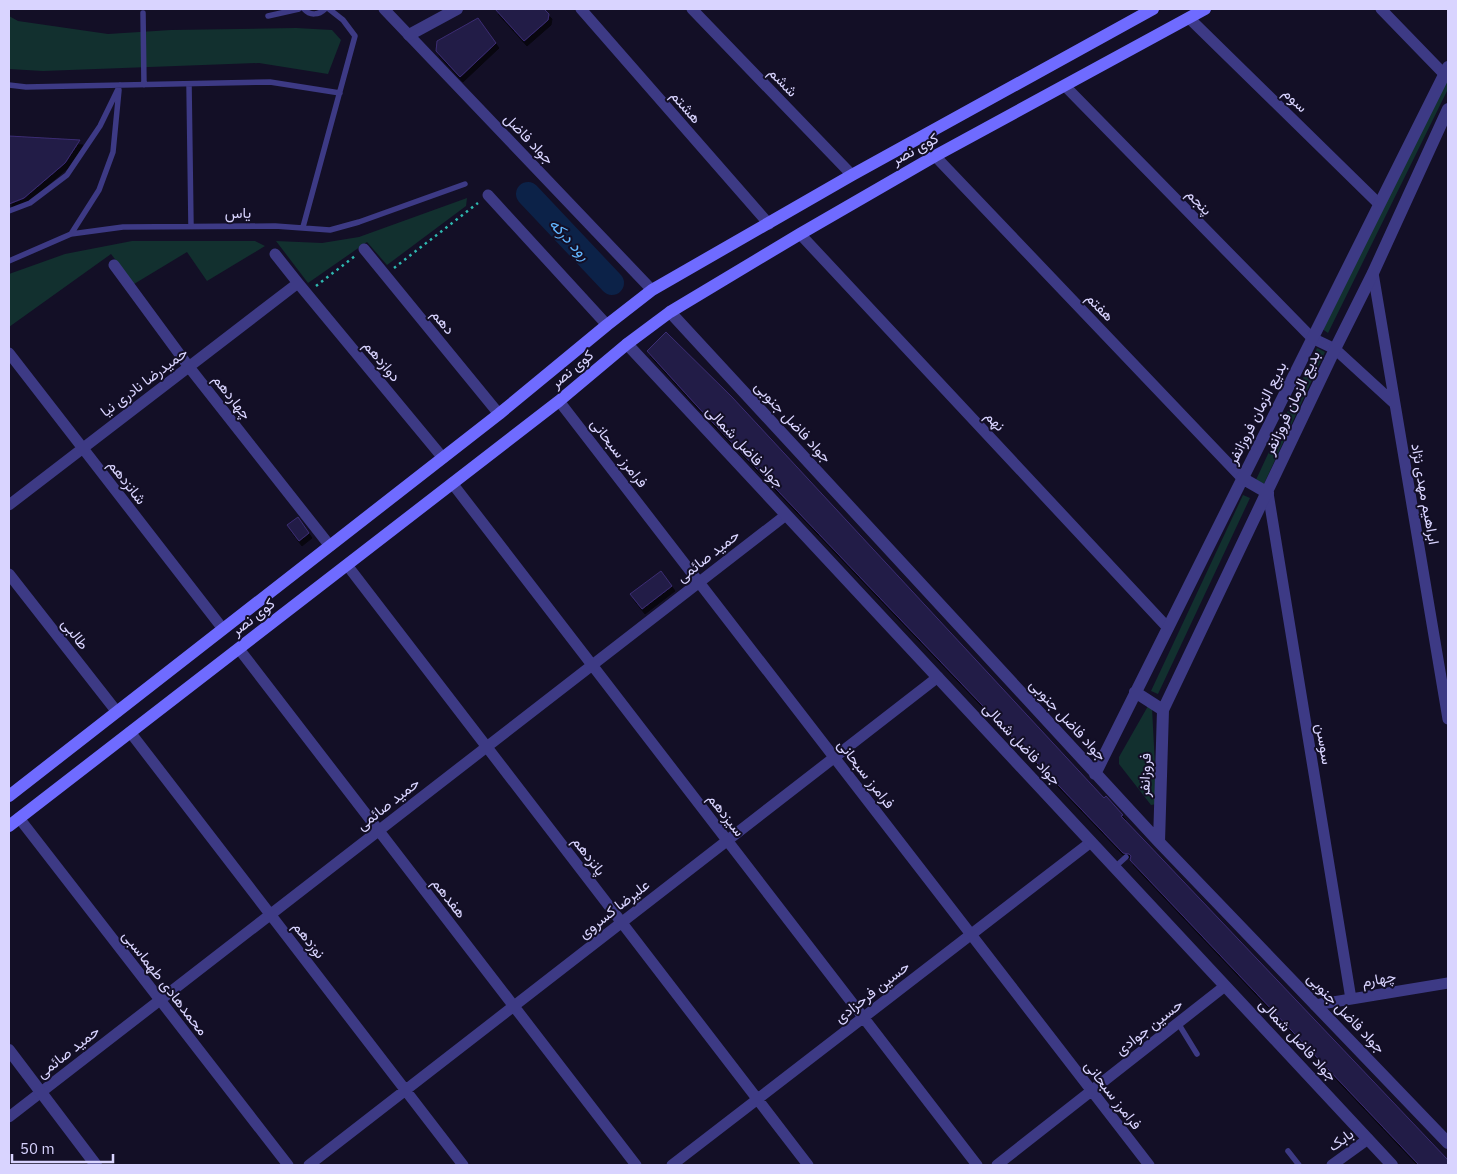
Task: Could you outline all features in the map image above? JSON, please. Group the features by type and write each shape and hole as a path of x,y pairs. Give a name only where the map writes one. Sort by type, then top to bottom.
{"main road":[{"name":"کوی نصر","path":"9,796 499,414 652,290 852,175 1152,9"},
{"name":"کوی نصر","path":"14,822 560,401 627,344 670,312 935,156 1205,9"}],"street":[{"name":"جواد فاضل","path":"384,9 652,290"},
{"path":"409,35 457,9"},
{"name":"هشتم","path":"581,9 769,224"},
{"name":"ششم","path":"692,9 852,175"},
{"path":"1381,9 1446,71"},
{"name":"سوم","path":"1189,18 1379,204"},
{"name":"بدیع‌ الزمان فروزانفر","path":"1095,774 1446,71"},
{"name":"پنجم","path":"1065,86 1312,338"},
{"name":"بدیع الزمان فروزانفر","path":"1164,710 1373,273 1448,110"},
{"name":"هفتم","path":"935,156 1242,478"},
{"path":"488,195 607,325"},
{"name":"نهم","path":"800,234 1168,628"},
{"name":"دهم","path":"364,248 499,414"},
{"name":"دوازدهم","path":"275,254 443,458"},
{"name":"چهاردهم","path":"114,265 189,367 330,546"},
{"name":"ابراهیم مهدی نژاد","path":"1373,273 1448,719"},
{"name":"حمیدرضا نادری نیا","path":"9,505 298,284"},
{"name":"جواد فاضل جنوبی","path":"670,312 1095,774 1153,840 1316,1005 1448,1143"},
{"path":"1312,338 1335,349 1395,404"},
{"name":"جواد فاضل شمالی","path":"627,344 1392,1165"},
{"name":"شانزدهم","path":"9,353 223,629"},
{"name":"فرامرز سبحانی","path":"560,401 1149,1165"},
{"path":"1242,478 1268,493"},
{"name":"سیزدهم","path":"452,483 977,1165"},
{"name":"سوسن","path":"1268,493 1351,1000"},
{"name":"حمید صائمی","path":"9,1116 786,515"},
{"name":"پانزدهم","path":"347,565 808,1165"},
{"name":"طالبی","path":"9,574 117,712"},
{"name":"هفدهم","path":"239,648 636,1165"},
{"name":"علیرضا کسروی","path":"309,1165 938,677"},
{"path":"1135,692 1164,710"},
{"name":"فروزانفر","path":"1153,840 1164,710"},
{"name":"نوزدهم","path":"130,732 463,1165"},
{"name":"محمدهادی طهماسبی","path":"14,822 159,1000 288,1165"},
{"name":"حسین فرحزادی","path":"672,1165 1091,842"},
{"name":"چهارم","path":"1316,1005 1448,983"},
{"name":"حسین جوادی","path":"997,1165 1225,986"},
{"path":"9,1050 96,1165"},
{"name":"بابک","path":"1332,1165 1368,1139"}],"lane":[{"path":"268,16 299,9"},
{"path":"304,9 310,14 315,14 325,9"},
{"path":"303,227 355,36 343,20 329,9"},
{"path":"143,13 144,84"},
{"path":"9,85 26,87 270,82 340,93"},
{"path":"189,84 191,226"},
{"path":"9,211 30,203 67,175 100,126 120,85"},
{"path":"71,234 99,190 113,152 120,85"},
{"name":"یاس","path":"9,262 71,234 123,227 275,226 330,230 359,222 465,184"},
{"path":"1115,867 1126,857"},
{"path":"1178,1023 1197,1054"},
{"path":"1288,1151 1299,1165"}],"path":[{"path":"385,275 488,195"},
{"path":"306,293 364,248"}],"green space":[{"path":"9,16 18,21 108,34 171,30 296,28 332,30 341,40 328,74 259,63 43,71 9,69"},
{"path":"1448,64 1448,89 1328,333 1321,328"},
{"path":"467,198 466,206 387,265 367,242 308,283 276,241 322,243 359,237"},
{"path":"132,241 255,241 265,246 207,281 187,252 134,284 111,254 9,327 9,274 65,254"},
{"path":"1317,348 1325,352 1263,486 1255,482"},
{"path":"1243,495 1250,498 1158,694 1151,691"},
{"path":"1148,706 1152,708 1157,804 1151,805 1119,764 1119,757"}],"building":[{"path":"495,9 544,9 549,14 548,20 524,41"},
{"path":"478,18 496,43 460,77 436,51 437,41"},
{"path":"9,136 80,140 65,163 24,198 9,204"},
{"path":"666,332 732,397 1104,798 1106,796 1123,815 1121,816 1448,1160 1448,1165 1419,1165 1130,860 1131,856 1123,853 697,406 647,351"},
{"path":"298,517 309,533 299,541 287,525"},
{"path":"661,571 672,586 642,609 630,594"}],"waterway":[{"name":"رود درکه","path":"528,194 612,283"}]}
